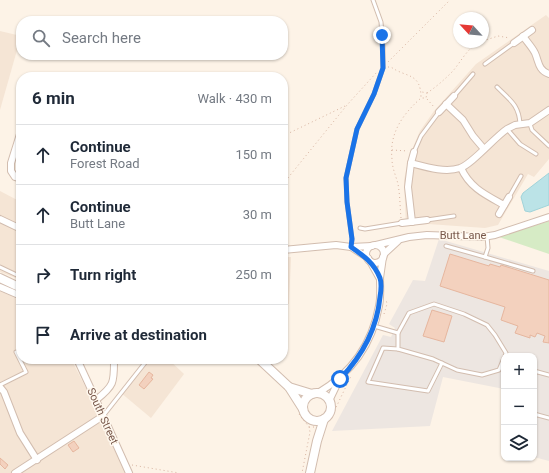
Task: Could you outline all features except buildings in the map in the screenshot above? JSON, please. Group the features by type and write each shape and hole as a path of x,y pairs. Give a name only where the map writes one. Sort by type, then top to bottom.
{"street":[{"path":"514,43 532,30"},
{"path":"523,36 534,52 538,66 542,71 549,74"},
{"path":"439,112 454,96"},
{"path":"446,104 463,120 473,136 484,149"},
{"path":"411,163 428,168 461,168 507,128 515,125 530,123 549,110"},
{"path":"16,149 11,171 16,177"},
{"path":"412,222 408,187 414,152"},
{"path":"461,168 465,178 474,187 504,206"},
{"path":"499,214 509,197"},
{"name":"Butt Lane","path":"288,250 336,245 351,247 374,245 409,237 427,235 487,236 549,217"},
{"path":"0,219 16,227"},
{"path":"402,223 427,220"},
{"path":"369,260 376,263 382,260 384,255 399,240"},
{"path":"329,401 340,379 361,353 374,326 379,305 380,279 384,255 382,248 374,245 367,251 369,260 380,279"},
{"name":"Butt Lane","path":"351,247 369,260"},
{"path":"0,278 16,286"},
{"path":"0,287 16,294"},
{"name":"South Street","path":"79,364 128,473"},
{"path":"96,400 109,390 114,380 114,364"},
{"path":"264,364 289,387 300,410 306,416 312,420 326,421"},
{"path":"300,410 306,398 340,379"},
{"path":"0,386 4,392 20,433 37,460"},
{"path":"289,387 325,396 329,401 331,409 317,441 310,473"},
{"path":"15,473 103,416"},
{"path":"312,420 317,441"}],"lane":[{"path":"351,247 352,239 347,202 346,178 357,129 374,94 383,68 381,22 373,0"},
{"path":"485,64 514,43"},
{"path":"454,96 473,74"},
{"path":"497,87 517,108 520,124"},
{"path":"414,152 421,136 439,112"},
{"path":"530,123 532,130 549,146"},
{"path":"507,128 520,144 536,154"},
{"path":"509,197 521,176"},
{"path":"427,220 454,216"},
{"path":"360,228 365,229 402,223"},
{"path":"485,257 488,248 487,236"},
{"path":"446,246 533,271"},
{"path":"0,267 16,275"},
{"path":"398,349 398,333 409,313 434,304 464,314 487,325 506,353"},
{"path":"374,326 398,333"},
{"path":"442,363 428,391 368,382 383,348 398,349 442,363 457,370 482,375 499,370 501,366"},
{"path":"0,386 26,372 22,364"},
{"path":"103,416 144,364"},
{"path":"537,372 549,375"},
{"path":"537,415 549,418"}],"path":[{"path":"288,178 347,105 450,0"},
{"path":"489,39 498,36 509,38 514,43"},
{"path":"426,98 427,93 442,82 453,71 472,48"},
{"path":"383,68 391,66 398,72 410,75 416,80 422,92 421,98 411,107 399,122 394,135 391,150 398,185 402,223"},
{"path":"422,92 427,93"},
{"path":"421,98 426,98 439,112"},
{"path":"288,134 347,105"},
{"path":"391,150 414,152"},
{"path":"383,317 387,304 386,298"},
{"path":"326,421 344,393 353,372"},
{"path":"300,410 300,416 309,427 310,432 302,473"},
{"path":"124,463 179,473"}],"shaded area":[{"path":"546,15 549,18 549,159 534,177 528,174 498,225 485,228 428,224 406,226 404,180 409,157 420,131 434,111 476,64"},
{"path":"0,31 16,35 16,54 0,110"},
{"path":"0,191 16,199 16,278 0,272"},
{"path":"439,239 549,271 549,461 537,458 537,353 501,353 501,388 443,377 430,426 332,431 383,335 391,337 395,328 389,324 413,280 425,281"},
{"path":"288,257 291,257 289,304"},
{"path":"0,291 16,299 16,364 74,364 130,473 0,473"},
{"path":"143,364 173,364 184,374 151,418 120,392"}],"green space":[{"path":"549,221 549,254 499,237"}],"water":[{"path":"549,173 549,205 530,212 525,211 521,197 523,193"}],"route":[{"path":"340,379 349,370 365,346 374,326 379,305 381,287 380,279 368,258 351,247 352,239 347,202 346,178 357,129 374,94 383,68 382,35"}]}
